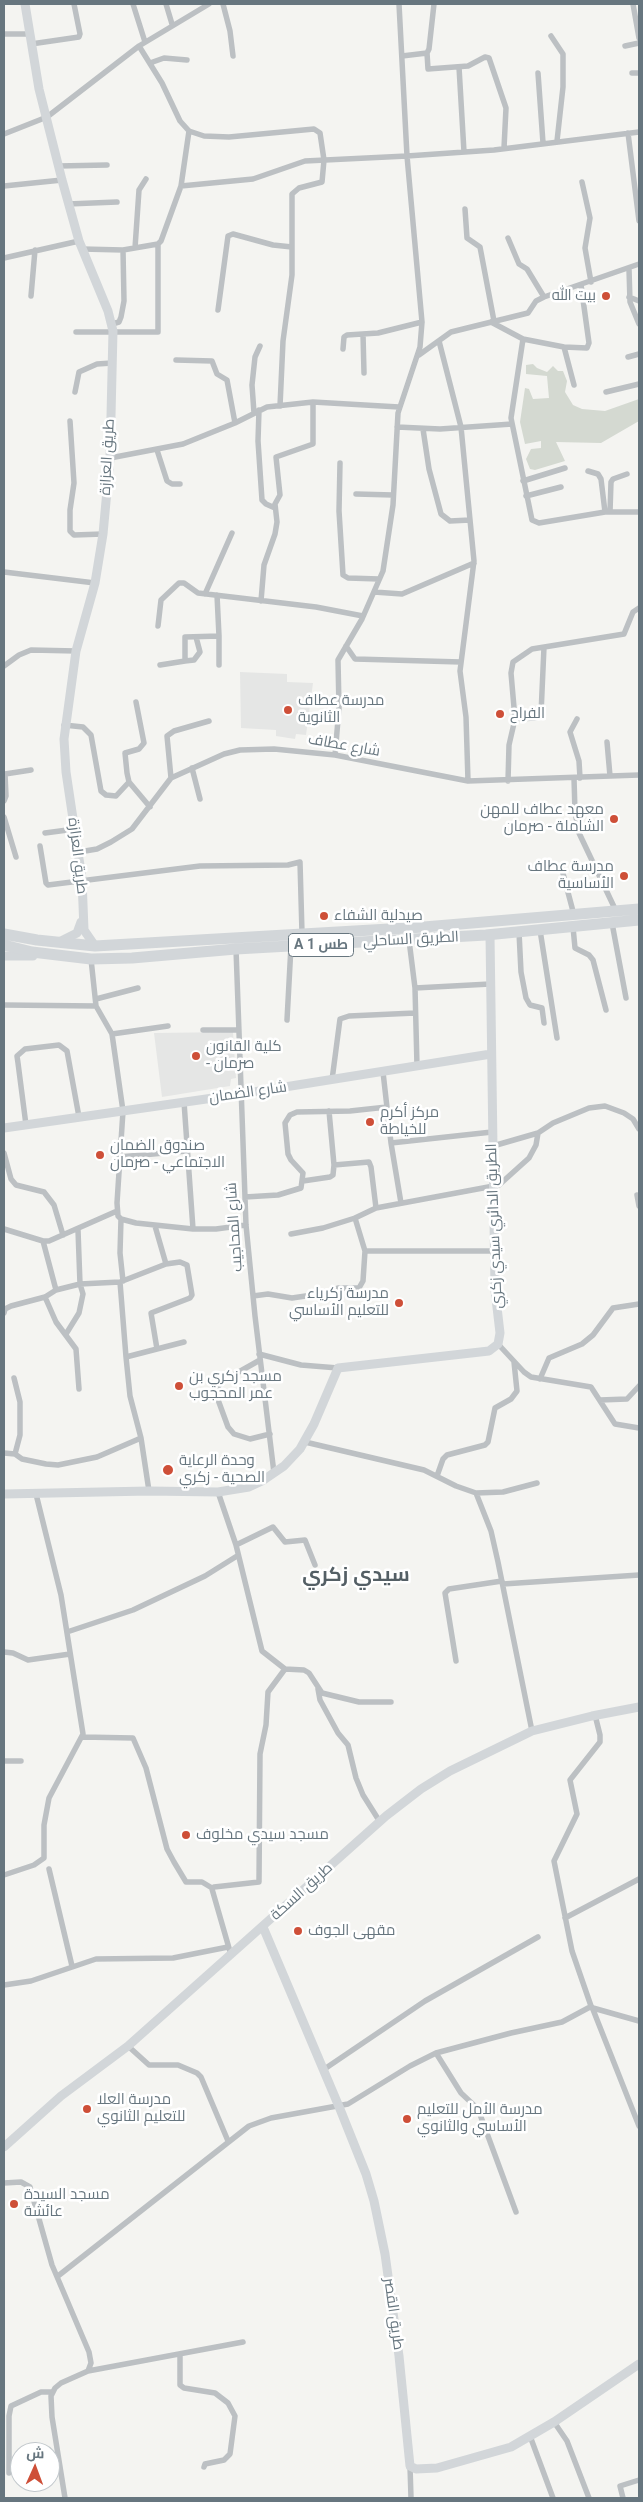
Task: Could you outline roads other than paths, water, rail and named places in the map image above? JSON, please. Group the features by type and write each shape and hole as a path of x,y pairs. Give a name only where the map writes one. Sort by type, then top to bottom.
{"highway":[{"name":"الطريق الساحلي","path":"4,945 53,955 91,959 132,958 236,949 490,935 540,930 616,911 639,908"},
{"name":"الطريق الساحلي","path":"4,934 56,943 95,946 302,933 574,921 612,923 639,920"},
{"path":"356,931 357,943"}],"street":[{"name":"طريق العزازة","path":"26,4 38,89 47,117 68,204 81,245 112,327 110,458 103,534 95,583 76,651 64,725 66,772 79,852 85,933 95,946"},
{"path":"32,44 78,37 80,34 74,4"},
{"path":"133,4 145,42"},
{"path":"166,4 172,24"},
{"path":"4,134 47,117 139,46 172,24 209,4"},
{"path":"223,4 230,31 233,56"},
{"path":"335,755 339,708 338,660 363,616 374,592 386,557 393,495 399,407 420,355 422,322 407,156 399,4"},
{"path":"434,4 427,53 427,69 470,66 485,57 490,60 506,112 503,128 504,148"},
{"path":"633,4 639,38"},
{"path":"4,34 30,34"},
{"path":"550,36 563,54 563,87 558,141"},
{"path":"625,46 639,43"},
{"path":"139,46 180,121 189,131 204,136 229,137 314,129 320,133 324,160 322,182 298,188 292,194 292,275 283,341 280,406"},
{"path":"402,56 427,53"},
{"path":"150,63 164,58 187,60"},
{"path":"460,67 464,152"},
{"path":"538,73 543,143"},
{"path":"632,73 639,73"},
{"path":"4,258 35,250 81,245 123,250 158,244 162,241 181,186 189,131"},
{"path":"181,186 252,178 297,163 464,152 639,132"},
{"path":"628,133 639,221"},
{"path":"58,166 107,166"},
{"path":"135,248 139,190 146,179"},
{"path":"4,186 62,180"},
{"path":"582,182 590,218 585,248 591,282"},
{"path":"68,204 117,202"},
{"path":"466,209 467,238 480,247 492,321"},
{"path":"218,310 228,236 233,234 273,245 292,247"},
{"path":"508,238 519,264 527,270 544,297"},
{"path":"76,332 112,327 158,332 158,244"},
{"path":"32,296 35,250"},
{"path":"112,327 119,322 124,301 123,250"},
{"path":"420,355 438,341 459,329 528,313 536,301 544,297 639,264"},
{"path":"629,269 629,297 631,307 639,324"},
{"path":"492,321 523,339 564,347 584,348 588,346 581,285"},
{"path":"629,297 639,301"},
{"path":"343,349 344,337 346,335 395,330 422,322"},
{"path":"363,334 364,373"},
{"path":"523,339 512,424 531,518 537,523 608,512 639,512"},
{"path":"438,341 461,427 474,563 460,679 466,718 468,781"},
{"path":"260,346 255,357 252,384 256,412 262,500 275,508"},
{"path":"564,347 574,386"},
{"path":"628,357 639,354"},
{"path":"176,360 212,361 217,374 227,380 235,423"},
{"path":"75,392 78,372 97,364 112,363"},
{"path":"606,392 639,384"},
{"path":"261,601 264,565 274,538 277,522 275,508 280,492 276,457 306,449 313,444 313,402"},
{"path":"110,458 183,444 235,423 256,412 280,406 313,402 399,407"},
{"path":"70,421 74,483 70,510 70,531 74,535 103,534"},
{"path":"397,427 423,429 512,424"},
{"path":"423,429 429,469 441,514 450,521 470,520"},
{"path":"157,450 167,481 172,484 180,484"},
{"path":"340,463 339,511 343,576 348,578 379,579"},
{"path":"523,481 565,468"},
{"path":"588,471 598,474 601,479 608,512"},
{"path":"608,512 612,480 627,474"},
{"path":"526,496 561,487"},
{"path":"356,494 393,495"},
{"path":"205,594 232,533"},
{"path":"374,592 402,594 474,563"},
{"path":"4,572 95,583"},
{"path":"158,626 160,603 170,594 175,585 184,583 195,592 205,594 316,606 363,616"},
{"path":"217,595 219,665"},
{"path":"508,781 509,745 515,719 511,665 516,658 526,652 544,647 624,634 633,612 639,608"},
{"path":"185,661 183,640 185,637 219,636"},
{"path":"160,665 194,660 200,652 196,637"},
{"path":"346,646 352,657 355,658 461,662"},
{"path":"515,719 536,718 540,714 544,647"},
{"path":"4,666 19,655 31,650 76,651"},
{"path":"136,702 144,743 139,749 125,753 129,782 150,808"},
{"path":"577,719 570,732 579,761 576,817 579,833 616,911"},
{"path":"171,778 167,736 174,731 209,721"},
{"path":"64,725 83,727 89,731 94,742 94,755 101,791 106,795 116,796 129,782"},
{"path":"607,742 610,776"},
{"name":"شارع عطاف","path":"79,852 98,849 124,835 150,808 171,778 224,754 257,748 335,755 468,781 639,775"},
{"path":"192,768 200,799"},
{"path":"4,801 6,796 5,774 31,770"},
{"path":"4,817 16,857"},
{"path":"45,833 74,829"},
{"path":"40,846 47,884 61,885 82,879 200,866 288,865 300,862 302,933"},
{"path":"561,866 574,921 575,948 593,960 606,1010"},
{"path":"56,943 77,933 83,917"},
{"path":"612,923 626,998"},
{"path":"540,930 557,1038"},
{"path":"519,932 521,972 526,998 530,1005 542,1008 544,1023"},
{"name":"الطريق الدائري سيدي زكري","path":"490,935 494,1251 495,1290 500,1333 498,1344"},
{"path":"409,940 415,988 416,1066"},
{"path":"287,1020 291,946"},
{"name":"شارع المحاجيب","path":"236,949 246,1225 274,1473"},
{"path":"4,956 53,955"},
{"path":"91,959 96,1006 112,1034 122,1111 117,1211 121,1219 120,1253 126,1357 130,1396 140,1438 149,1491"},
{"path":"415,988 490,984"},
{"path":"96,999 138,988"},
{"path":"4,1005 96,1006"},
{"path":"332,1080 340,1019 349,1016 416,1013"},
{"path":"112,1034 168,1026"},
{"path":"203,1030 238,1030"},
{"path":"26,1125 18,1063 18,1056 24,1049 59,1045 67,1051 79,1117"},
{"name":"شارع الضمان","path":"4,1128 241,1094 492,1054"},
{"path":"383,1072 391,1143 401,1203"},
{"path":"184,1102 193,1229"},
{"path":"493,1146 538,1133 562,1120 600,1106 630,1116 639,1130"},
{"path":"245,1197 294,1192 301,1188 304,1173 290,1160 288,1154 285,1124 290,1115 297,1112 387,1107"},
{"path":"303,1181 330,1177 334,1165 328,1111"},
{"path":"391,1143 492,1132"},
{"path":"290,1234 323,1228 355,1218 376,1208 493,1187 504,1183 529,1158 536,1145 538,1133"},
{"path":"119,1157 187,1151"},
{"path":"4,1154 11,1179 16,1185 44,1192 54,1205 63,1235"},
{"path":"334,1165 369,1162 376,1208"},
{"path":"637,1195 639,1206"},
{"path":"4,1230 44,1241 78,1230 117,1211"},
{"path":"253,1296 268,1294 292,1298 326,1293 338,1288 359,1288 363,1281 365,1251 355,1218"},
{"path":"121,1219 155,1226 193,1229 246,1225"},
{"path":"155,1226 166,1264"},
{"path":"66,1334 79,1313 83,1294 80,1284 78,1230"},
{"path":"44,1241 56,1290"},
{"path":"365,1251 494,1251"},
{"path":"4,1309 45,1297 56,1290 80,1284 122,1281 166,1264 180,1262 187,1265 192,1295 179,1304 152,1313 157,1349"},
{"path":"45,1297 56,1322 76,1349 79,1389"},
{"path":"540,1379 549,1358 582,1344 593,1335 612,1308 639,1304"},
{"path":"126,1357 184,1342"},
{"path":"270,1434 250,1439 234,1434 228,1427 217,1397 217,1389 221,1382 260,1357 301,1366 338,1368 489,1351 498,1344 524,1372 540,1379 591,1387 615,1424 639,1428"},
{"path":"437,1476 443,1459 447,1455 485,1445 488,1442 494,1408 511,1399 517,1392 514,1362"},
{"path":"4,1494 149,1491 218,1492 249,1487 274,1473 293,1458 305,1442 338,1368"},
{"path":"14,1378 20,1402 20,1435 15,1454"},
{"path":"600,1400 627,1399 639,1386"},
{"path":"4,1453 15,1454 22,1459 58,1465 96,1457 140,1438"},
{"path":"305,1442 411,1466 476,1493 503,1492 537,1483"},
{"path":"218,1492 236,1545 260,1649 286,1669 307,1671 322,1693 359,1702 391,1702"},
{"path":"476,1493 491,1531 532,1731"},
{"path":"4,1874 34,1865 44,1858 44,1825 49,1798 82,1737 61,1595 36,1494"},
{"path":"236,1545 272,1527 285,1542 305,1540 315,1565"},
{"path":"67,1632 133,1610 205,1576 237,1556"},
{"path":"456,1661 444,1593 449,1589 502,1583 639,1575"},
{"path":"4,1652 13,1653 28,1660 70,1654"},
{"path":"82,1737 133,1738 146,1768 167,1849 186,1882 202,1882 212,1888 259,1882 261,1824 260,1754 266,1725 269,1690 286,1669"},
{"path":"318,1689 320,1700 338,1733 348,1745 356,1778 363,1795 380,1822"},
{"name":"طريق السكة","path":"4,2147 61,2096 128,2046 229,1951 263,1927 380,1822 422,1789 450,1771 532,1731 595,1715 639,1707"},
{"path":"595,1715 600,1742 570,1780 576,1814 554,1861 572,1951 639,2126"},
{"path":"4,1761 21,1760"},
{"path":"48,1869 72,1966"},
{"path":"565,1918 639,1879"},
{"path":"4,1985 31,1981 96,1959 173,1958 229,1951 212,1888"},
{"name":"طريق القصر","path":"263,1927 366,2174 380,2226 399,2356 410,2466"},
{"path":"323,2070 425,2001 538,1936"},
{"path":"58,2276 228,2140 260,2121 338,2106 358,2100 410,2066 436,2053 562,2022 592,2007 639,2021"},
{"path":"128,2046 149,2064 178,2065 197,2073 201,2077 228,2140"},
{"path":"436,2053 461,2093 478,2109 516,2212"},
{"path":"4,2183 21,2182 30,2188 52,2265 89,2352 91,2363 88,2371"},
{"path":"9,2473 9,2416 11,2406 41,2392 52,2392 61,2383 88,2371 244,2342"},
{"path":"180,2354 180,2385 184,2388 214,2393 228,2403 235,2416 230,2454 224,2460 204,2464 204,2467"},
{"path":"411,2498 410,2466 416,2469 436,2468 511,2447 554,2422 639,2364"},
{"path":"52,2392 52,2417 65,2498"},
{"path":"554,2422 567,2441 588,2498"},
{"path":"530,2436 552,2498"},
{"path":"623,2498 620,2486 639,2480"}],"place":[{"name":"بيت الله","path":"606,296"},
{"name":"مدرسة عطاف الثانوية","path":"288,710"},
{"name":"الفراح","path":"500,714"},
{"name":"معهد عطاف للمهن الشاملة - صرمان","path":"614,819"},
{"name":"مدرسة عطاف الأساسية","path":"624,876"},
{"name":"صيدلية الشفاء","path":"324,916"},
{"name":"كلية القانون - صرمان","path":"196,1056"},
{"name":"مركز أكرم للخياطة","path":"370,1122"},
{"name":"صندوق الضمان الاجتماعي - صرمان","path":"100,1155"},
{"name":"مدرسة زكرياء للتعليم الأساسي","path":"399,1303"},
{"name":"مسجد زكري بن عمر المحجوب","path":"179,1386"},
{"name":"وحدة الرعاية الصحية - زكري","path":"168,1470"},
{"name":"مسجد سيدي مخلوف","path":"186,1835"},
{"name":"مقهى الجوف","path":"298,1931"},
{"name":"مدرسة العلا للتعليم الثانوي","path":"87,2109"},
{"name":"مدرسة الأمل للتعليم الأساسي والثانوي","path":"407,2119"},
{"name":"مسجد السيدة عائشة","path":"14,2204"}],"district":[{"name":"سيدي زكري","path":"356,1576"}]}
